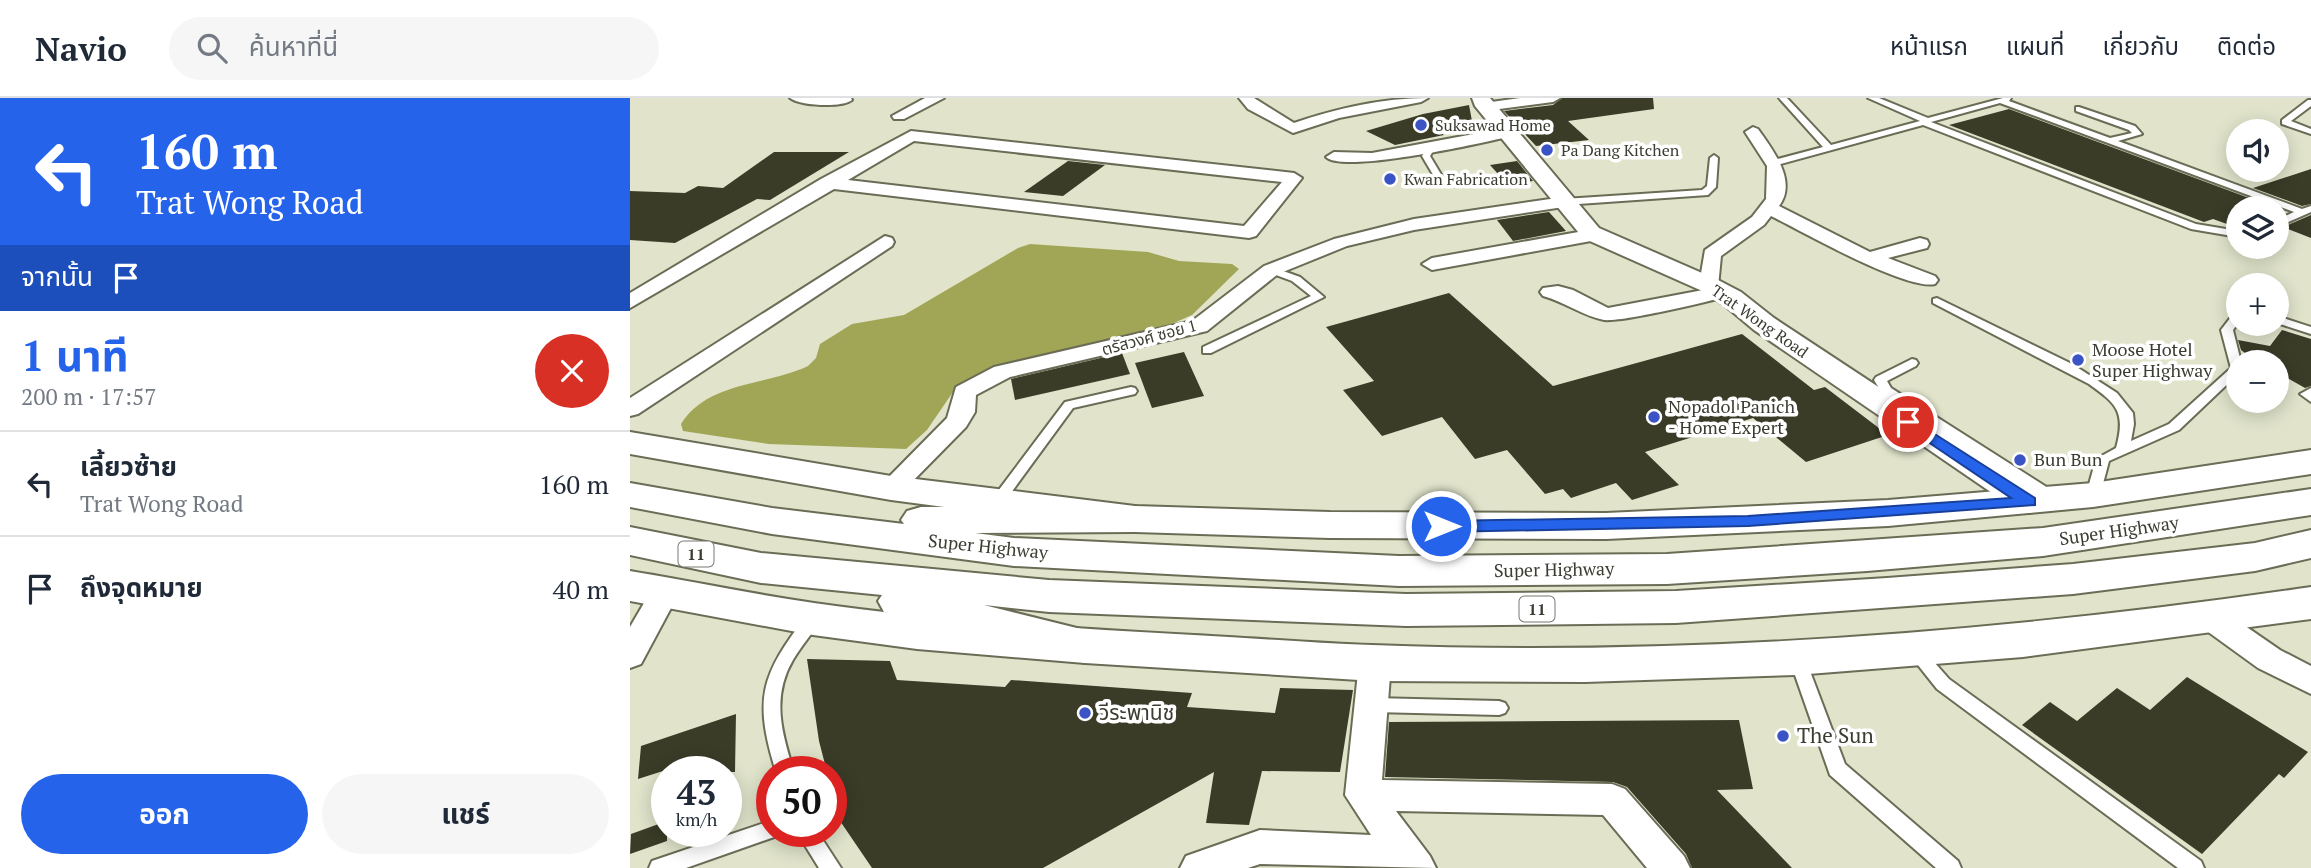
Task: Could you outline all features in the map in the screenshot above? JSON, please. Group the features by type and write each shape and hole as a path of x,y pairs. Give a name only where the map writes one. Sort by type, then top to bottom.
{"main road":[{"path":"630,443 891,488 1135,519"},
{"path":"772,521 1135,519 1330,525 1606,526 1824,517 2059,499 2311,462"},
{"name":"Super Highway","path":"630,495 772,521 1014,552 1399,571 1667,569 1867,557 2043,542 2311,502"},
{"name":"11","path":"630,541 761,568 1076,597 1406,610 1676,607 2073,579 2255,557 2311,544"},
{"path":"761,568 1084,646"},
{"path":"647,589 813,620 1084,646 1374,684 1584,664 1796,657 1914,649 2211,618 2311,603"}],"street":[{"path":"797,98 845,100"},
{"path":"899,116 937,98"},
{"path":"1246,98 1252,106 1293,128 1336,114 1421,98"},
{"path":"1483,102 1553,98"},
{"name":"Trat Wong Road","path":"1483,102 1564,202 1595,235 1716,288 1764,324 2059,499"},
{"path":"1550,292 1564,293 1599,313 1608,314 1716,288 1712,254 1758,221 1775,200 1773,163 1753,132"},
{"path":"1334,157 1372,158 1506,133"},
{"path":"630,302 827,183 904,139 922,135 1294,178 1249,232 827,183"},
{"name":"ตรัสวงศ์ ซอย 1","path":"891,488 957,422 964,412 964,392 981,380 1025,366 1199,326 1222,310 1244,287 1272,270 1313,253 1404,228 1564,202"},
{"path":"1769,208 1868,258 1928,280"},
{"path":"1432,264 1595,235"},
{"path":"630,409 886,242"},
{"path":"1868,258 1920,244"},
{"path":"630,656 647,589"},
{"path":"2211,618 2269,659 2311,681"},
{"path":"1374,684 1363,795 1411,861"},
{"path":"1363,795 1612,800 1671,868"},
{"path":"1199,868 1260,847 1411,861"}],"lane":[{"path":"1783,98 1829,148"},
{"path":"1872,98 2193,227 2226,232"},
{"path":"1773,163 2012,98"},
{"path":"2001,101 2307,211"},
{"path":"2311,102 2285,122 2311,132"},
{"path":"2078,109 2133,128 2138,134 2110,141"},
{"path":"1433,145 1426,156 1438,176"},
{"path":"1564,202 1705,193 1710,187 1714,158"},
{"path":"2289,218 2307,211"},
{"path":"1207,350 1319,297 1296,279 1272,270"},
{"path":"1937,301 1959,316 2078,374 2116,400 2124,408 2128,429 2122,451"},
{"path":"2289,323 2311,331"},
{"path":"1912,363 1880,380 1886,390 2059,499 2103,460 2174,427 2237,369 2229,336"},
{"path":"997,502 1069,405 1131,391"},
{"path":"2311,392 2306,394 2311,398"},
{"path":"781,756 768,705 784,656 813,620"},
{"path":"1914,649 1943,684 2194,868"},
{"path":"1796,657 1837,769 1951,868"},
{"path":"1374,684 1499,708"},
{"path":"659,868 756,835"},
{"path":"817,847 831,868"}],"green space":[{"path":"1030,244 1148,252 1179,261 1232,264 1239,269 1192,315 1158,330 993,368 955,389 927,430 906,449 769,444 683,431 681,424 692,410 706,400 739,386 808,366 816,358 820,344 852,324 904,315 1018,248"}],"building":[{"name":"Suksawad Home","path":"1562,98 1653,98 1654,109 1568,121 1589,140 1536,146 1504,111 1553,105"},
{"name":"Suksawad Home","path":"1469,105 1472,121 1435,129 1444,135 1395,145 1366,131 1423,114"},
{"path":"2009,109 2244,196 2226,196 2226,224 2213,219 2204,222 1949,125"},
{"path":"774,152 849,152 770,200 757,199 675,243 630,240 630,191 685,193 698,186 723,188"},
{"path":"1068,161 1105,165 1063,196 1024,192"},
{"path":"1517,161 1533,181 1507,184 1490,165"},
{"path":"2311,169 2311,204 2302,206 2289,201 2289,196 2275,196 2253,188 2271,182 2289,182 2289,176"},
{"path":"1549,212 1566,231 1513,241 1497,220"},
{"path":"2311,215 2311,238 2289,229 2289,224"},
{"name":"Nopadol Panich - Home Expert","path":"1449,293 1553,386 1742,334 1814,390 1825,387 1888,435 1806,462 1753,418 1645,452 1679,485 1632,500 1616,483 1571,498 1563,489 1545,494 1507,450 1475,459 1442,417 1382,436 1343,390 1374,381 1326,327"},
{"path":"2289,332 2311,339 2311,386 2305,388 2289,379 2289,350 2241,350 2238,340 2270,346 2278,336 2289,336"},
{"path":"1184,352 1204,396 1152,408 1135,363"},
{"path":"1122,353 1130,374 1015,400 1011,379"},
{"path":"807,659 890,661 897,680 1005,687 1011,680 1192,693 1187,707 1275,713 1280,688 1353,690 1340,772 1262,771 1249,825 1206,823 1214,772 1043,868 872,868 847,831 847,756 823,756"},
{"path":"2187,677 2308,752 2284,778 2279,774 2202,854 2022,725 2050,702 2077,721 2117,688 2150,710"},
{"path":"736,714 735,756 651,756 651,775 638,779 641,746"},
{"path":"1739,720 1753,789 1717,790 1792,868 1692,868 1686,854 1627,787 1613,782 1385,777 1389,722"},
{"path":"651,827 651,847 630,854 631,834"}],"place":[{"name":"Suksawad Home","path":"1421,125"},
{"name":"Pa Dang Kitchen","path":"1547,150"},
{"name":"Kwan Fabrication","path":"1390,179"},
{"name":"Moose Hotel Super Highway","path":"2078,360"},
{"name":"Nopadol Panich - Home Expert","path":"1654,417"},
{"name":"Bun Bun","path":"2020,460"},
{"name":"วีระพานิช","path":"1085,713"},
{"name":"The Sun","path":"1783,736"}],"route":[{"path":"1441,526 1606,526 1748,521 2029,502 1908,422"}]}
